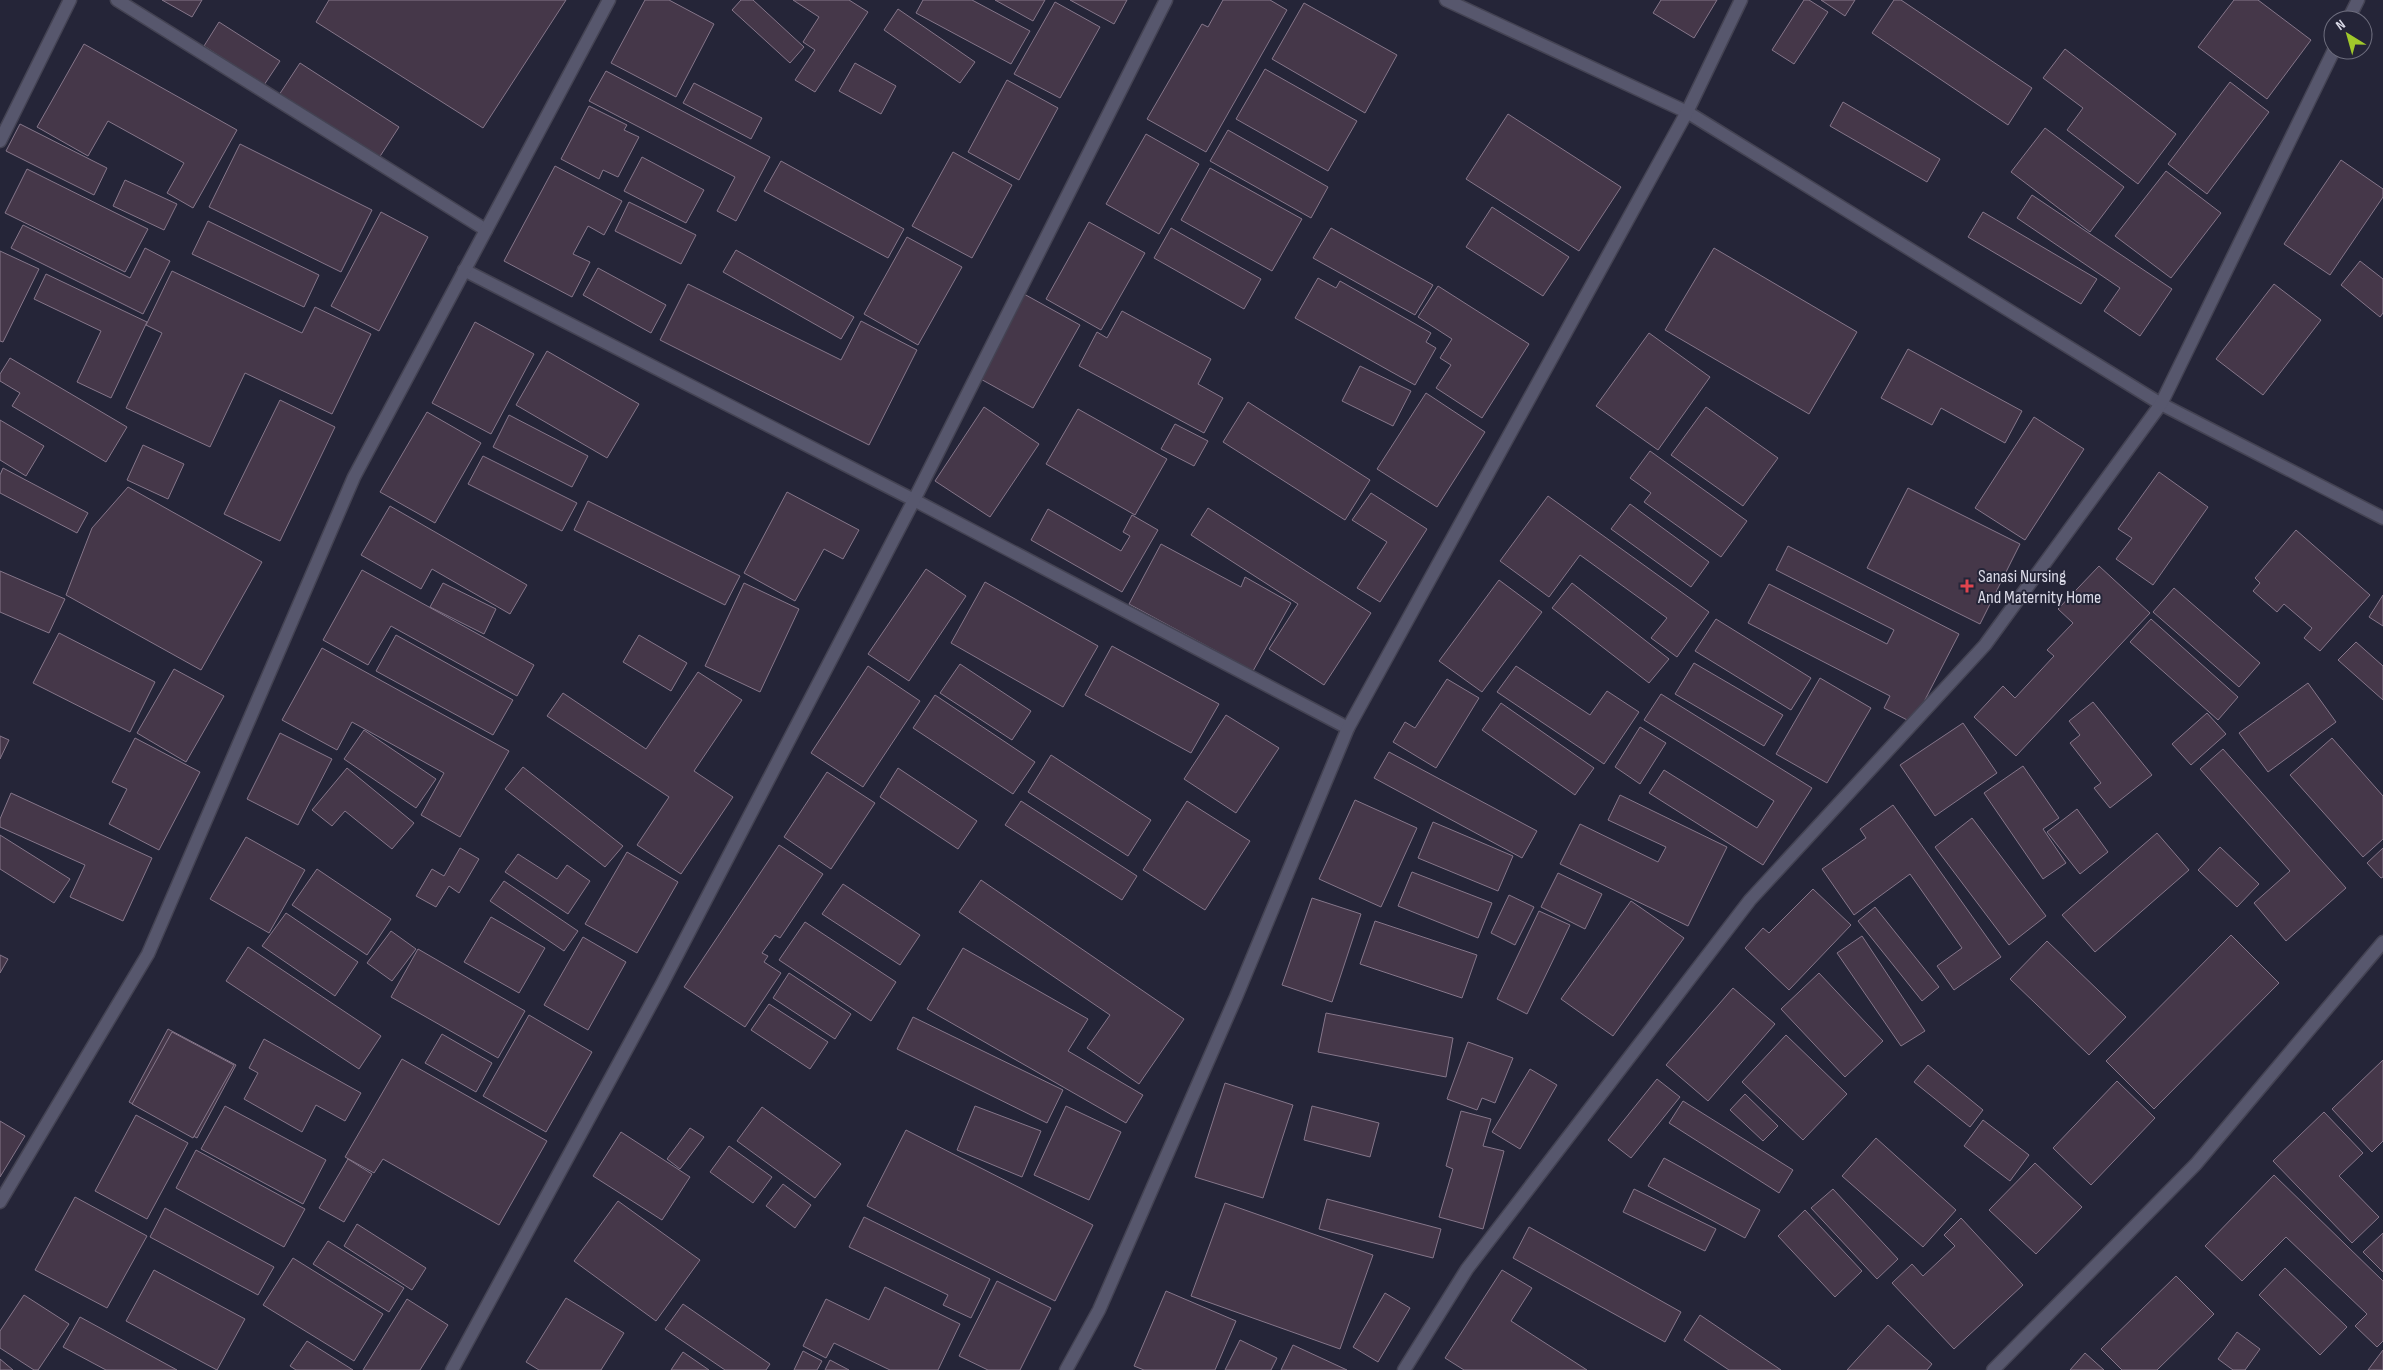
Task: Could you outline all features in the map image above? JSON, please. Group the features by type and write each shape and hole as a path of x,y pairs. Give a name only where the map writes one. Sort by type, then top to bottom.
{"street":[{"path":"0,141 70,0"},
{"path":"117,0 486,230"},
{"path":"0,1202 148,954 354,477 609,0"},
{"path":"452,1370 662,984 914,500 1166,0"},
{"path":"1446,0 1687,112 2161,404 2383,518"},
{"path":"1066,1370 1099,1310 1236,997 1348,728 1687,112 1741,0"},
{"path":"1404,1370 1467,1269 1750,900 1985,645 2161,404 2329,60"},
{"path":"464,270 914,500 1348,728"},
{"path":"1993,1370 2196,1164 2383,942"}],"building":[{"path":"162,0 202,0 192,17"},
{"path":"329,0 566,0 483,128 316,22"},
{"path":"645,0 669,0 714,24 676,97 611,63"},
{"path":"741,0 753,0 804,47 790,63 732,10"},
{"path":"793,0 849,0 868,12 815,92 795,80 815,50 803,42 819,17"},
{"path":"923,0 972,0 1030,31 1011,64 916,13"},
{"path":"995,0 1045,0 1033,21"},
{"path":"1070,0 1127,0 1114,24"},
{"path":"1223,0 1270,0 1287,10 1206,152 1147,119 1202,24 1208,27"},
{"path":"1661,0 1717,0 1694,38 1653,13"},
{"path":"1804,0 1809,0 1828,12 1794,64 1772,50"},
{"path":"1821,0 1855,0 1845,16"},
{"path":"1894,0 1901,0 2032,88 2008,125 1872,33"},
{"path":"2234,0 2258,0 2311,40 2267,99 2198,47"},
{"path":"1055,2 1100,27 1060,98 1014,74"},
{"path":"1304,3 1397,55 1365,113 1272,59"},
{"path":"898,9 975,62 960,83 884,30"},
{"path":"219,22 280,61 264,85 204,46"},
{"path":"84,44 237,130 193,208 167,193 184,163 108,121 88,156 37,127"},
{"path":"2065,49 2176,134 2138,184 2067,130 2083,108 2043,78"},
{"path":"300,63 399,127 377,161 277,98"},
{"path":"855,63 896,86 881,114 839,91"},
{"path":"1265,69 1357,121 1328,171 1236,119"},
{"path":"606,71 770,157 736,221 717,211 735,177 589,101"},
{"path":"1007,80 1058,108 1019,180 968,152"},
{"path":"2230,82 2269,112 2207,194 2168,164"},
{"path":"694,83 762,118 751,139 683,103"},
{"path":"1843,102 1940,159 1927,182 1830,126"},
{"path":"589,106 627,125 624,130 639,137 618,177 603,170 599,179 561,159"},
{"path":"1508,114 1621,187 1579,251 1466,179"},
{"path":"20,124 107,168 94,195 6,151"},
{"path":"2045,128 2124,187 2090,232 2011,172"},
{"path":"1228,130 1328,187 1311,218 1210,161"},
{"path":"1146,134 1199,164 1159,234 1106,204"},
{"path":"240,144 372,210 341,272 209,207"},
{"path":"953,152 1012,185 972,258 912,226"},
{"path":"642,157 704,190 686,223 624,191"},
{"path":"2341,160 2383,189 2383,197 2330,275 2284,244"},
{"path":"781,161 904,229 888,258 764,191"},
{"path":"555,166 622,201 604,235 588,226 573,254 590,262 572,297 504,261"},
{"path":"1210,168 1302,219 1272,271 1181,220"},
{"path":"27,169 148,229 125,272 5,213"},
{"path":"2166,171 2221,213 2171,278 2115,236"},
{"path":"125,180 177,204 164,230 113,206"},
{"path":"2032,195 2172,289 2140,336 2104,311 2120,288 2017,218"},
{"path":"629,202 696,235 681,264 615,231"},
{"path":"1492,207 1569,257 1543,296 1466,247"},
{"path":"381,212 428,237 379,331 331,306"},
{"path":"1983,212 2097,279 2081,304 1968,237"},
{"path":"208,221 319,275 304,307 192,254"},
{"path":"1089,222 1145,253 1101,330 1046,299"},
{"path":"23,225 130,278 145,248 170,261 143,314 11,248"},
{"path":"1171,228 1261,279 1244,309 1154,258"},
{"path":"1331,228 1433,285 1415,315 1313,258"},
{"path":"907,237 962,267 918,345 864,314"},
{"path":"1714,248 1857,332 1809,414 1665,330"},
{"path":"736,250 854,317 841,339 723,272"},
{"path":"0,251 39,269 3,342 0,341"},
{"path":"2360,261 2383,279 2383,313 2380,317 2341,285"},
{"path":"598,268 666,305 651,333 583,295"},
{"path":"172,271 302,333 315,307 371,334 332,414 245,373 210,447 126,408 162,333 146,325"},
{"path":"46,274 147,322 111,398 77,382 101,331 34,299"},
{"path":"1318,278 1336,288 1340,281 1431,333 1426,342 1436,348 1415,385 1295,318"},
{"path":"688,284 841,360 861,321 917,350 869,445 660,340"},
{"path":"2274,284 2321,320 2263,395 2216,359"},
{"path":"1438,286 1529,344 1482,418 1436,388 1451,365 1440,358 1452,339 1418,317"},
{"path":"1024,294 1080,325 1033,408 977,377"},
{"path":"1122,311 1211,359 1198,384 1223,398 1204,433 1079,366 1097,332 1107,338"},
{"path":"475,322 534,354 491,434 432,403"},
{"path":"1649,333 1710,377 1658,450 1596,406"},
{"path":"1908,349 2022,411 2005,443 1941,408 1932,425 1881,398"},
{"path":"547,351 639,404 607,458 516,405"},
{"path":"10,358 127,427 106,462 12,406 20,393 0,381 0,374"},
{"path":"1360,366 1411,391 1393,426 1342,401"},
{"path":"1426,393 1485,432 1437,507 1377,469"},
{"path":"280,400 335,427 280,541 224,514"},
{"path":"1248,402 1370,480 1345,520 1223,442"},
{"path":"984,407 1039,444 990,517 935,481"},
{"path":"1706,407 1778,458 1743,506 1671,455"},
{"path":"1078,409 1167,459 1135,515 1046,464"},
{"path":"427,412 481,443 435,523 380,492"},
{"path":"509,415 588,456 572,487 493,447"},
{"path":"2034,417 2084,449 2025,540 1975,508"},
{"path":"0,420 44,446 26,476 0,460"},
{"path":"1175,424 1208,441 1194,466 1161,449"},
{"path":"143,445 184,464 168,499 127,480"},
{"path":"1650,451 1747,521 1721,557 1644,502 1651,493 1630,478"},
{"path":"483,456 577,503 562,531 468,484"},
{"path":"3,468 88,513 77,533 0,493 0,475"},
{"path":"2159,472 2208,507 2153,585 2116,559 2132,538 2118,529"},
{"path":"128,487 262,562 201,670 66,595 92,528"},
{"path":"1908,488 2020,544 1980,624 1867,568"},
{"path":"787,492 859,530 843,559 824,549 795,601 744,573"},
{"path":"1371,493 1427,529 1380,602 1357,588 1387,542 1352,520"},
{"path":"1548,496 1709,612 1677,657 1651,638 1667,618 1580,555 1549,597 1500,561"},
{"path":"588,501 740,576 725,605 574,530"},
{"path":"1630,504 1709,562 1691,587 1611,529"},
{"path":"390,506 527,585 510,614 432,569 421,589 361,555"},
{"path":"1208,508 1371,613 1324,685 1269,649 1298,604 1191,535"},
{"path":"1048,509 1121,551 1130,536 1123,532 1132,515 1158,530 1122,592 1031,540"},
{"path":"2296,530 2370,595 2320,651 2304,638 2312,628 2284,604 2277,612 2253,591 2260,583 2255,578"},
{"path":"1161,544 1241,587 1245,577 1291,603 1253,671 1129,604"},
{"path":"1788,546 1959,634 1913,723 1884,708 1890,696 1748,623 1769,584 1887,644 1894,630 1776,570"},
{"path":"2099,566 2150,613 2016,756 1974,717 2003,686 2015,698 2054,656 2047,650 2073,623 2058,609"},
{"path":"926,569 966,596 909,681 868,654"},
{"path":"362,570 534,665 517,696 391,626 368,665 323,640"},
{"path":"0,571 65,599 49,633 0,612"},
{"path":"1499,580 1542,612 1482,692 1439,661"},
{"path":"985,582 1098,646 1063,707 951,643"},
{"path":"443,583 496,609 484,634 430,607"},
{"path":"744,583 799,609 760,692 705,666"},
{"path":"1572,583 1669,659 1649,683 1552,608"},
{"path":"2174,588 2260,663 2239,687 2153,612"},
{"path":"2383,595 2383,626 2369,617"},
{"path":"1716,619 1811,678 1791,710 1695,651"},
{"path":"2151,619 2238,697 2218,720 2130,642"},
{"path":"59,633 155,682 130,732 33,683"},
{"path":"396,635 513,700 493,735 376,671"},
{"path":"639,635 687,663 671,691 623,662"},
{"path":"2356,642 2383,666 2383,700 2338,660"},
{"path":"1112,646 1219,704 1191,753 1085,695"},
{"path":"322,648 509,751 460,837 421,815 444,773 352,722 337,750 282,720"},
{"path":"1694,663 1783,715 1764,746 1675,694"},
{"path":"960,664 1031,711 1012,740 940,693"},
{"path":"868,666 920,701 863,787 811,753"},
{"path":"1516,666 1590,715 1607,691 1639,712 1604,764 1497,692"},
{"path":"174,669 224,696 186,762 137,733"},
{"path":"698,672 742,700 694,771 733,797 681,874 637,845 669,797 547,716 563,693 646,749"},
{"path":"1820,678 1871,708 1827,783 1776,754"},
{"path":"1447,679 1479,698 1436,768 1393,742 1405,722 1415,728"},
{"path":"2308,683 2336,722 2268,772 2239,733"},
{"path":"1661,694 1812,788 1763,865 1649,793 1664,770 1757,828 1774,801 1644,720"},
{"path":"935,695 1035,762 1013,794 913,728"},
{"path":"2093,702 2152,775 2110,808 2094,788 2101,783 2070,743 2080,735 2069,721"},
{"path":"1501,703 1594,768 1575,795 1482,730"},
{"path":"2207,713 2226,734 2191,765 2172,744"},
{"path":"1226,715 1279,748 1236,813 1184,779"},
{"path":"1963,723 1997,773 1935,816 1900,765"},
{"path":"1640,727 1666,743 1640,784 1615,767"},
{"path":"364,730 436,779 416,808 344,759"},
{"path":"280,733 332,759 298,825 247,799"},
{"path":"0,736 9,740 0,759"},
{"path":"135,738 200,772 159,850 109,824 127,789 112,782"},
{"path":"2332,738 2383,796 2383,839 2363,857 2290,775"},
{"path":"2223,749 2346,888 2286,941 2254,903 2290,871 2200,769"},
{"path":"1389,752 1537,831 1522,858 1374,778"},
{"path":"1051,755 1151,820 1128,856 1028,792"},
{"path":"2023,766 2059,818 2043,829 2066,863 2043,879 1984,793"},
{"path":"523,767 623,846 605,867 505,789"},
{"path":"347,768 414,823 392,849 345,811 332,826 312,810"},
{"path":"898,768 977,821 958,849 880,797"},
{"path":"827,772 875,803 831,869 784,837"},
{"path":"11,793 152,858 123,921 70,897 85,865 0,827 0,819"},
{"path":"1620,795 1727,847 1688,926 1560,864 1580,824 1658,862 1666,847 1608,820"},
{"path":"1355,800 1417,828 1381,907 1319,879"},
{"path":"1021,801 1137,876 1122,900 1005,825"},
{"path":"1187,801 1250,841 1205,910 1143,870"},
{"path":"1893,805 2001,957 1954,990 1937,966 1962,948 1910,874 1854,915 1822,869 1866,838 1860,829"},
{"path":"2077,809 2108,852 2080,874 2047,832"},
{"path":"1972,818 2046,916 2009,945 1935,847"},
{"path":"1433,822 1513,856 1498,891 1418,858"},
{"path":"2157,833 2189,870 2095,952 2062,915"},
{"path":"0,835 70,879 54,903 0,869"},
{"path":"246,837 305,870 269,933 210,899"},
{"path":"779,845 823,874 780,938 775,935 762,953 768,956 764,962 781,973 745,1027 684,987"},
{"path":"2220,847 2259,884 2237,907 2198,870"},
{"path":"460,848 479,859 459,893 449,886 436,907 416,896 432,869 444,876"},
{"path":"2383,848 2383,877 2381,878 2367,863"},
{"path":"627,852 678,882 637,953 585,924"},
{"path":"518,854 557,879 567,865 590,881 568,914 505,872"},
{"path":"317,869 391,919 367,955 292,905"},
{"path":"1412,872 1492,903 1478,938 1398,906"},
{"path":"1558,873 1602,894 1585,929 1541,907"},
{"path":"981,880 1184,1019 1139,1084 1087,1048 1110,1015 959,912"},
{"path":"504,881 578,931 564,951 490,901"},
{"path":"843,884 920,935 900,965 822,914"},
{"path":"1813,889 1851,925 1789,990 1745,948 1763,928 1769,933"},
{"path":"1509,895 1534,907 1515,945 1491,933"},
{"path":"1312,898 1361,914 1332,1002 1282,985"},
{"path":"1631,901 1684,938 1613,1036 1561,999"},
{"path":"1875,907 1939,987 1922,1001 1858,921"},
{"path":"1539,911 1570,925 1527,1014 1497,999"},
{"path":"286,913 358,962 335,996 262,946"},
{"path":"491,917 545,948 519,993 464,962"},
{"path":"1375,921 1477,955 1462,998 1360,964"},
{"path":"805,922 896,982 871,1021 779,960"},
{"path":"391,931 416,949 392,981 367,963"},
{"path":"2231,935 2279,983 2154,1109 2106,1061"},
{"path":"1862,936 1925,1031 1901,1046 1837,953"},
{"path":"583,937 626,962 588,1030 544,1005"},
{"path":"2047,941 2126,1017 2089,1055 2010,979"},
{"path":"248,947 381,1036 359,1069 226,981"},
{"path":"963,948 1088,1019 1068,1051 1143,1095 1126,1123 927,1009"},
{"path":"418,949 525,1011 498,1058 391,997"},
{"path":"0,955 8,959 0,973"},
{"path":"789,973 851,1014 835,1039 773,998"},
{"path":"1819,973 1883,1041 1845,1077 1781,1009"},
{"path":"1733,988 1775,1024 1708,1101 1666,1065"},
{"path":"769,1004 828,1042 810,1069 751,1030"},
{"path":"1326,1013 1453,1038 1446,1077 1318,1052"},
{"path":"529,1015 592,1052 546,1132 483,1096"},
{"path":"913,1017 1063,1090 1047,1123 897,1049"},
{"path":"168,1029 236,1065 197,1138 129,1102"},
{"path":"172,1032 234,1065 193,1138 132,1104"},
{"path":"442,1034 492,1063 476,1092 425,1063"},
{"path":"1786,1035 1847,1094 1803,1140 1742,1082"},
{"path":"264,1039 361,1093 345,1121 316,1105 302,1132 244,1099 258,1073 249,1068"},
{"path":"1468,1042 1513,1058 1495,1103 1482,1098 1477,1110 1447,1099"},
{"path":"402,1059 547,1141 499,1225 383,1159 374,1173 345,1157"},
{"path":"2383,1060 2383,1141 2372,1152 2332,1109"},
{"path":"1928,1065 1983,1110 1970,1127 1914,1082"},
{"path":"1530,1069 1557,1085 1520,1149 1492,1132"},
{"path":"1657,1079 1680,1097 1631,1158 1608,1140"},
{"path":"2117,1081 2155,1118 2091,1185 2053,1148"},
{"path":"1225,1083 1293,1105 1263,1198 1195,1177"},
{"path":"1745,1094 1778,1126 1763,1141 1730,1110"},
{"path":"1683,1101 1793,1170 1779,1193 1669,1123"},
{"path":"225,1106 326,1160 303,1204 201,1149"},
{"path":"975,1106 1041,1131 1022,1177 957,1150"},
{"path":"1066,1106 1121,1132 1089,1200 1034,1175"},
{"path":"1312,1106 1379,1123 1370,1157 1304,1140"},
{"path":"762,1107 841,1164 815,1198 737,1141"},
{"path":"1461,1111 1491,1119 1483,1146 1504,1151 1483,1229 1439,1217 1453,1169 1446,1166"},
{"path":"2324,1112 2363,1153 2339,1176 2379,1217 2352,1243 2273,1161"},
{"path":"136,1115 188,1143 147,1219 95,1191"},
{"path":"1983,1120 2029,1155 2010,1181 1964,1146"},
{"path":"0,1121 25,1136 0,1177"},
{"path":"690,1128 704,1137 680,1169 667,1159"},
{"path":"906,1130 1093,1225 1055,1301 867,1206"},
{"path":"621,1132 690,1177 662,1220 593,1176"},
{"path":"1876,1138 1956,1210 1923,1247 1842,1176"},
{"path":"729,1146 772,1177 753,1203 710,1172"},
{"path":"196,1150 305,1209 284,1247 176,1188"},
{"path":"1664,1158 1760,1210 1745,1238 1648,1186"},
{"path":"348,1159 372,1174 344,1222 319,1208"},
{"path":"2035,1163 2082,1207 2036,1254 1989,1210"},
{"path":"2274,1175 2383,1281 2383,1341 2377,1347 2355,1326 2367,1314 2286,1237 2242,1281 2205,1246"},
{"path":"783,1184 811,1205 795,1228 766,1206"},
{"path":"1634,1189 1716,1229 1705,1251 1623,1212"},
{"path":"1833,1189 1898,1259 1877,1279 1811,1208"},
{"path":"75,1197 147,1236 107,1308 35,1270"},
{"path":"1327,1199 1441,1229 1433,1258 1319,1229"},
{"path":"618,1201 700,1260 656,1321 574,1261"},
{"path":"1225,1203 1373,1255 1340,1349 1191,1296"},
{"path":"165,1208 274,1267 258,1295 150,1237"},
{"path":"1805,1210 1862,1271 1835,1297 1778,1236"},
{"path":"864,1217 990,1279 971,1318 943,1305 948,1295 849,1247"},
{"path":"1961,1218 2023,1285 1954,1349 1892,1283 1912,1264 1923,1276 1955,1246 1944,1235"},
{"path":"357,1224 426,1268 412,1290 344,1246"},
{"path":"1529,1227 1681,1312 1665,1342 1513,1258"},
{"path":"2383,1233 2383,1272 2363,1252"},
{"path":"328,1241 404,1288 389,1312 313,1264"},
{"path":"293,1258 383,1314 354,1361 263,1305"},
{"path":"2285,1268 2347,1327 2320,1355 2259,1295"},
{"path":"154,1270 245,1319 217,1370 126,1321"},
{"path":"1502,1270 1532,1288 1511,1321 1587,1370 1464,1370 1445,1358"},
{"path":"2176,1276 2214,1314 2157,1370 2122,1370 2101,1349"},
{"path":"997,1281 1051,1308 1020,1370 988,1370 959,1356"},
{"path":"885,1287 960,1324 938,1370 890,1370 834,1343 826,1358 803,1346 826,1299 869,1320"},
{"path":"1166,1291 1236,1321 1215,1370 1144,1370 1134,1366"},
{"path":"1385,1293 1410,1308 1378,1362 1353,1347"},
{"path":"24,1295 69,1324 38,1370 34,1370 0,1348 0,1331"},
{"path":"566,1298 624,1333 601,1370 539,1370 526,1362"},
{"path":"407,1299 448,1325 420,1370 363,1370"},
{"path":"683,1304 770,1364 766,1370 725,1370 665,1329"},
{"path":"1700,1315 1781,1370 1729,1370 1684,1340"},
{"path":"80,1317 177,1370 106,1370 63,1347"},
{"path":"1888,1325 1932,1364 1927,1370 1847,1370"},
{"path":"2237,1332 2260,1349 2245,1370 2233,1370 2218,1359"},
{"path":"1240,1340 1277,1358 1271,1370 1225,1370"},
{"path":"307,1341 353,1370 296,1370 290,1366"},
{"path":"1293,1345 1347,1370 1281,1370"},
{"path":"2383,1350 2383,1370 2368,1370"},
{"path":"803,1351 822,1361 817,1370 794,1370"},
{"path":"683,1352 709,1370 671,1370"},
{"path":"2085,1353 2104,1370 2070,1370"},
{"path":"0,1359 13,1370 0,1370"},
{"path":"830,1360 849,1370 825,1370"}],"place":[{"name":"Sanasi Nursing And Maternity Home","path":"1967,586"}]}
